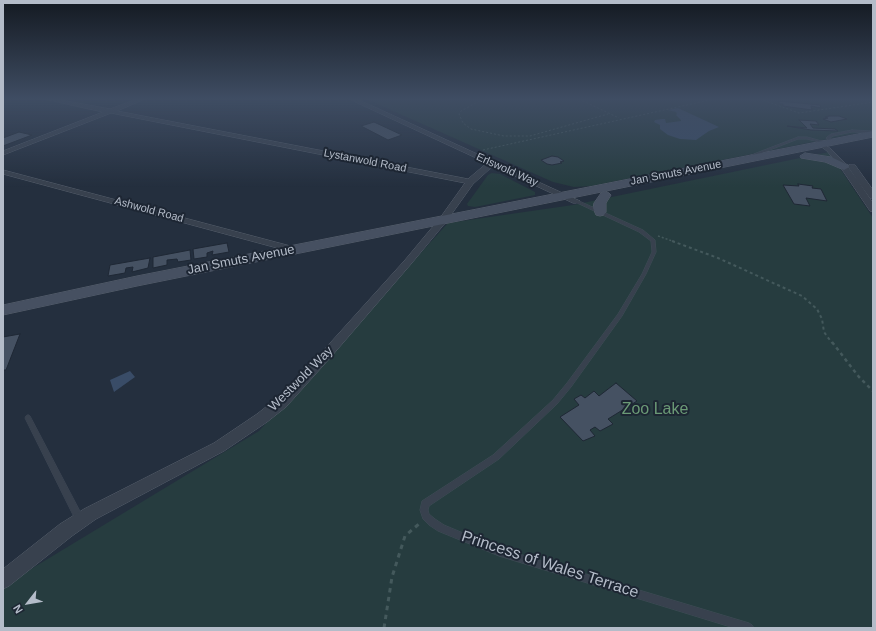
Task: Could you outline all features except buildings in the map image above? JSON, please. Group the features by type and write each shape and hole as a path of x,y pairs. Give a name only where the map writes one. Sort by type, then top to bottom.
{"main road":[{"name":"Jan Smuts Avenue","path":"3,310 130,282 443,220 576,201 805,156 829,146 873,133"},
{"name":"Jan Smuts Avenue","path":"480,214 491,210 563,195 738,161 829,146 873,142"},
{"path":"805,156 827,159 846,171"},
{"path":"600,212 600,203 605,195"}],"street":[{"path":"3,153 67,128"},
{"name":"Lystanwold Road","path":"195,128 470,182"},
{"name":"Erlswold Way","path":"416,128 576,201"},
{"path":"829,146 873,210"},
{"path":"829,146 858,176 873,196"},
{"name":"Westwold Way","path":"3,580 80,521 116,500 219,447 282,403 358,320 443,220 470,182 492,163"},
{"path":"846,171 858,176"},
{"name":"Ashwold Road","path":"3,172 295,250"}],"lane":[{"path":"428,518 424,510 425,504 507,448 554,402 569,385 620,315 644,274 654,252 653,242 641,231 576,201"},
{"path":"28,418 80,521"},
{"name":"Princess of Wales Terrace","path":"428,518 441,528 499,552 749,628"}],"path":[{"path":"470,128 504,136 530,136 557,128"},
{"path":"470,153 578,128"},
{"path":"641,231 718,258 802,296 817,309 822,319 824,332 854,372 873,391"},
{"path":"384,628 392,577 405,536 417,524 428,518"}],"green space":[{"path":"432,128 873,128 873,130 591,186 574,187 553,182"},
{"name":"Zoo Lake","path":"829,152 873,218 873,628 3,628 3,586 259,431 448,223 573,205"},
{"path":"492,173 500,174 535,192 535,195 475,207 468,206 467,204 488,175"}],"water":[{"path":"715,128 696,140 680,139 668,135 660,129"},
{"path":"130,371 135,377 114,392 110,380"}]}
